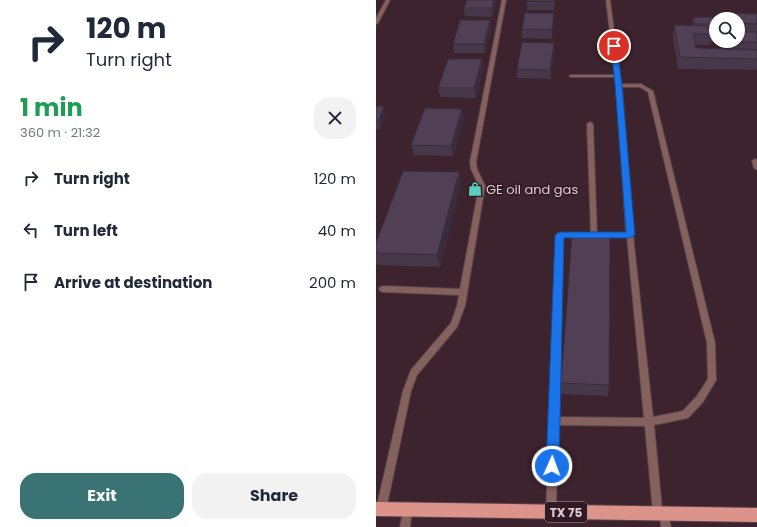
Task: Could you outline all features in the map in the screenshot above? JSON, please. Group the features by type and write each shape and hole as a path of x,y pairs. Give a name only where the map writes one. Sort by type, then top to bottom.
{"main road":[{"name":"TX 75","path":"379,510 551,511 663,518 757,515"}],"street":[{"path":"376,23 388,0"}],"lane":[{"path":"379,510 407,391 414,373 454,325 461,306 482,186 481,180 474,170 473,162 504,0"},
{"path":"608,0 619,85 630,235 648,422 663,518"},
{"path":"571,76 618,76"},
{"path":"554,421 648,422 686,415 700,399 712,380 711,343 650,91 641,86 619,85"},
{"path":"590,124 594,235"},
{"path":"755,161 757,168"},
{"path":"551,511 560,235 630,235"},
{"path":"383,289 463,292"},
{"path":"405,527 407,509"}],"building":[{"path":"467,0 494,0 492,8 464,8"},
{"path":"554,0 554,2 527,1"},
{"path":"525,13 554,13 552,30 522,29"},
{"path":"745,14 757,14 757,24 745,23"},
{"path":"693,17 709,17 709,24 695,24"},
{"path":"460,20 490,20 484,44 453,44"},
{"path":"674,25 705,26 706,28 709,28 709,34 693,34 696,48 757,50 757,59 680,57"},
{"path":"745,32 757,32 757,42 745,42"},
{"path":"522,42 554,43 550,70 517,69"},
{"path":"448,59 482,59 474,88 438,88"},
{"path":"376,106 384,106 378,122 376,122"},
{"path":"425,108 462,109 451,146 411,145"},
{"path":"403,171 459,172 437,255 376,253 376,243"},
{"path":"572,233 610,234 609,385 561,383"}],"place":[{"name":"GE oil and gas","path":"475,189"}],"route":[{"path":"552,466 560,235 630,235 619,85 614,46"}]}
